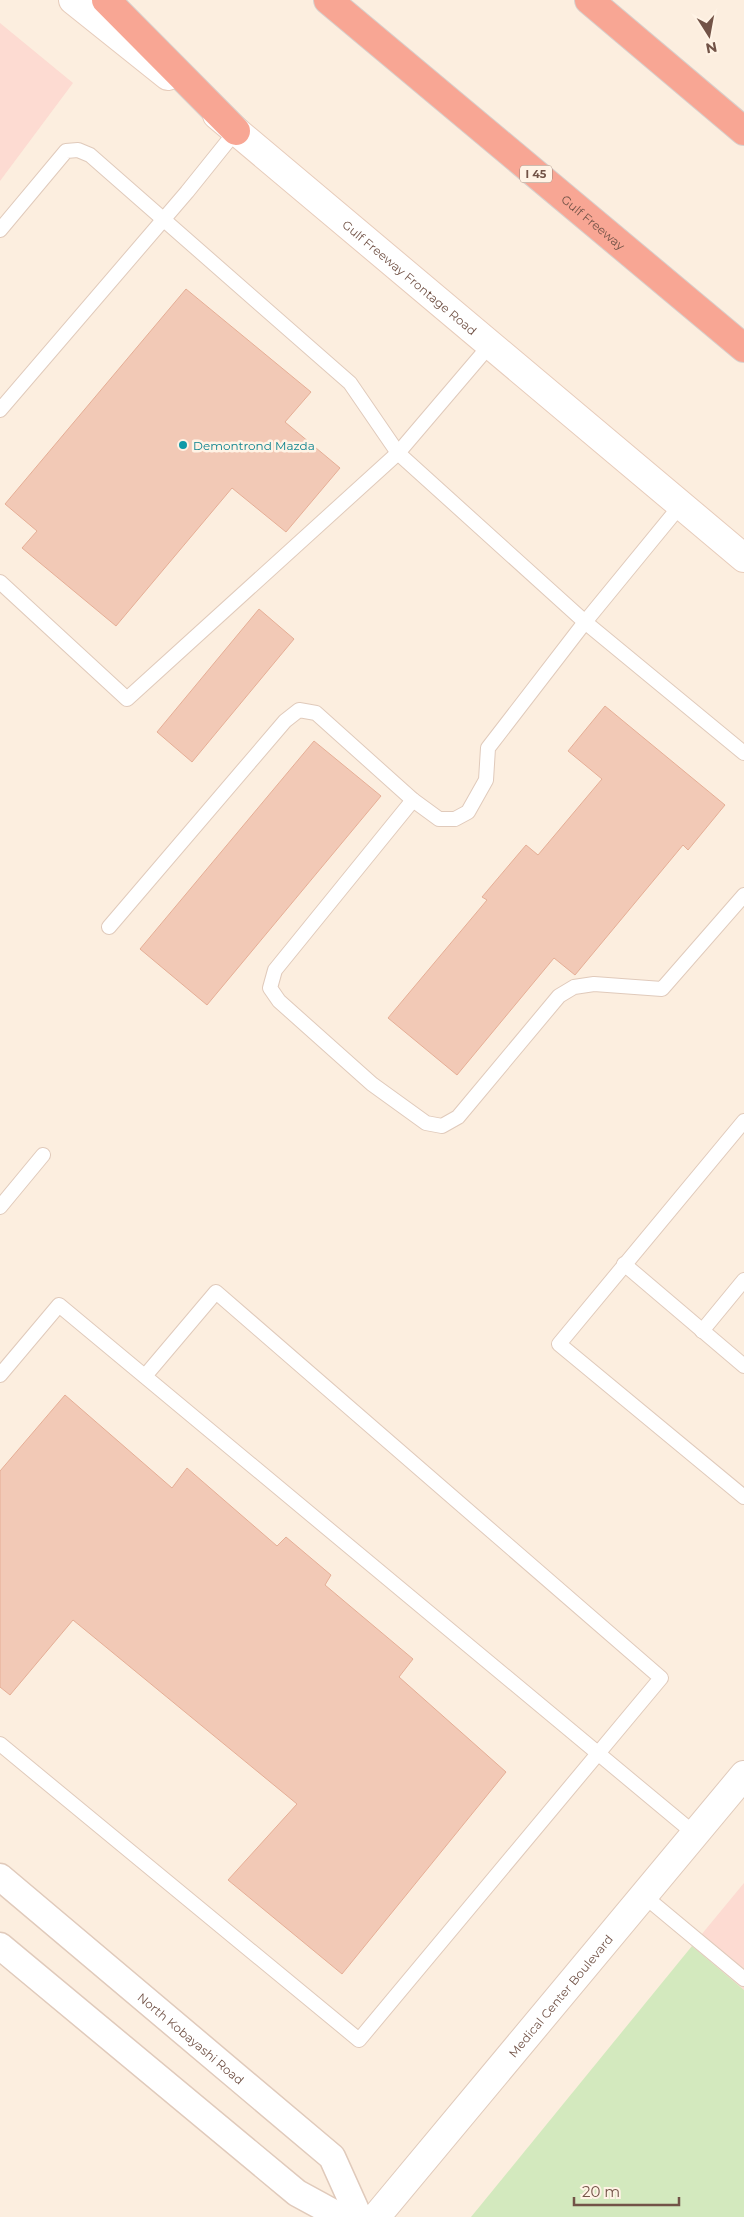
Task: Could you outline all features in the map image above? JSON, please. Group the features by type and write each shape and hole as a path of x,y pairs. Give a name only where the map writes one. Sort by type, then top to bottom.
{"highway":[{"path":"106,0 236,130"},
{"name":"Gulf Freeway","path":"328,0 744,348"},
{"path":"590,0 744,132"}],"main road":[{"name":"Gulf Freeway Frontage Road","path":"73,0 236,130 744,558"},
{"name":"Medical Center Boulevard","path":"376,2217 744,1775"}],"street":[{"name":"North Kobayashi Road","path":"0,1877 332,2157 359,2217"},
{"path":"0,1946 297,2193 341,2217"}],"lane":[{"path":"0,410 236,130"},
{"path":"0,230 66,151 78,150 90,155 350,383 398,453 585,622 744,753"},
{"path":"0,582 127,699 398,453 490,345"},
{"path":"109,928 285,721 299,710 316,713 414,800 439,819 454,820 468,812 486,780 488,748 585,622 680,506"},
{"path":"414,800 275,970 270,988 280,1001 372,1084 426,1123 442,1126 458,1117 559,996 574,986 594,984 662,989 744,895"},
{"path":"744,1121 558,1344 744,1498"},
{"path":"0,1207 43,1155"},
{"path":"624,1264 744,1366"},
{"path":"702,1331 744,1280"},
{"path":"0,1744 359,2040 661,1678 216,1292 145,1376"},
{"path":"0,1375 59,1305 695,1834"},
{"path":"644,1895 744,1979"}],"shaded area":[{"path":"0,23 73,83 0,181"},
{"path":"744,1883 744,1990 692,1946"}],"green space":[{"path":"692,1946 744,1990 744,2217 471,2217"}],"building":[{"name":"Demontrond Mazda","path":"186,289 311,392 285,422 340,468 286,532 232,488 116,626 22,548 37,531 5,504"},
{"path":"259,609 294,639 192,762 157,732"},
{"path":"605,706 725,805 688,850 683,845 575,975 554,958 457,1075 388,1018 487,900 482,897 526,845 538,855 602,779 568,751"},
{"path":"314,741 381,796 207,1005 140,949"},
{"path":"65,1395 172,1488 187,1468 277,1546 286,1537 331,1575 325,1585 413,1659 399,1677 506,1772 342,1974 228,1880 297,1804 73,1620 10,1695 0,1687 0,1471"}],"place":[{"name":"Demontrond Mazda","path":"183,445"}]}
